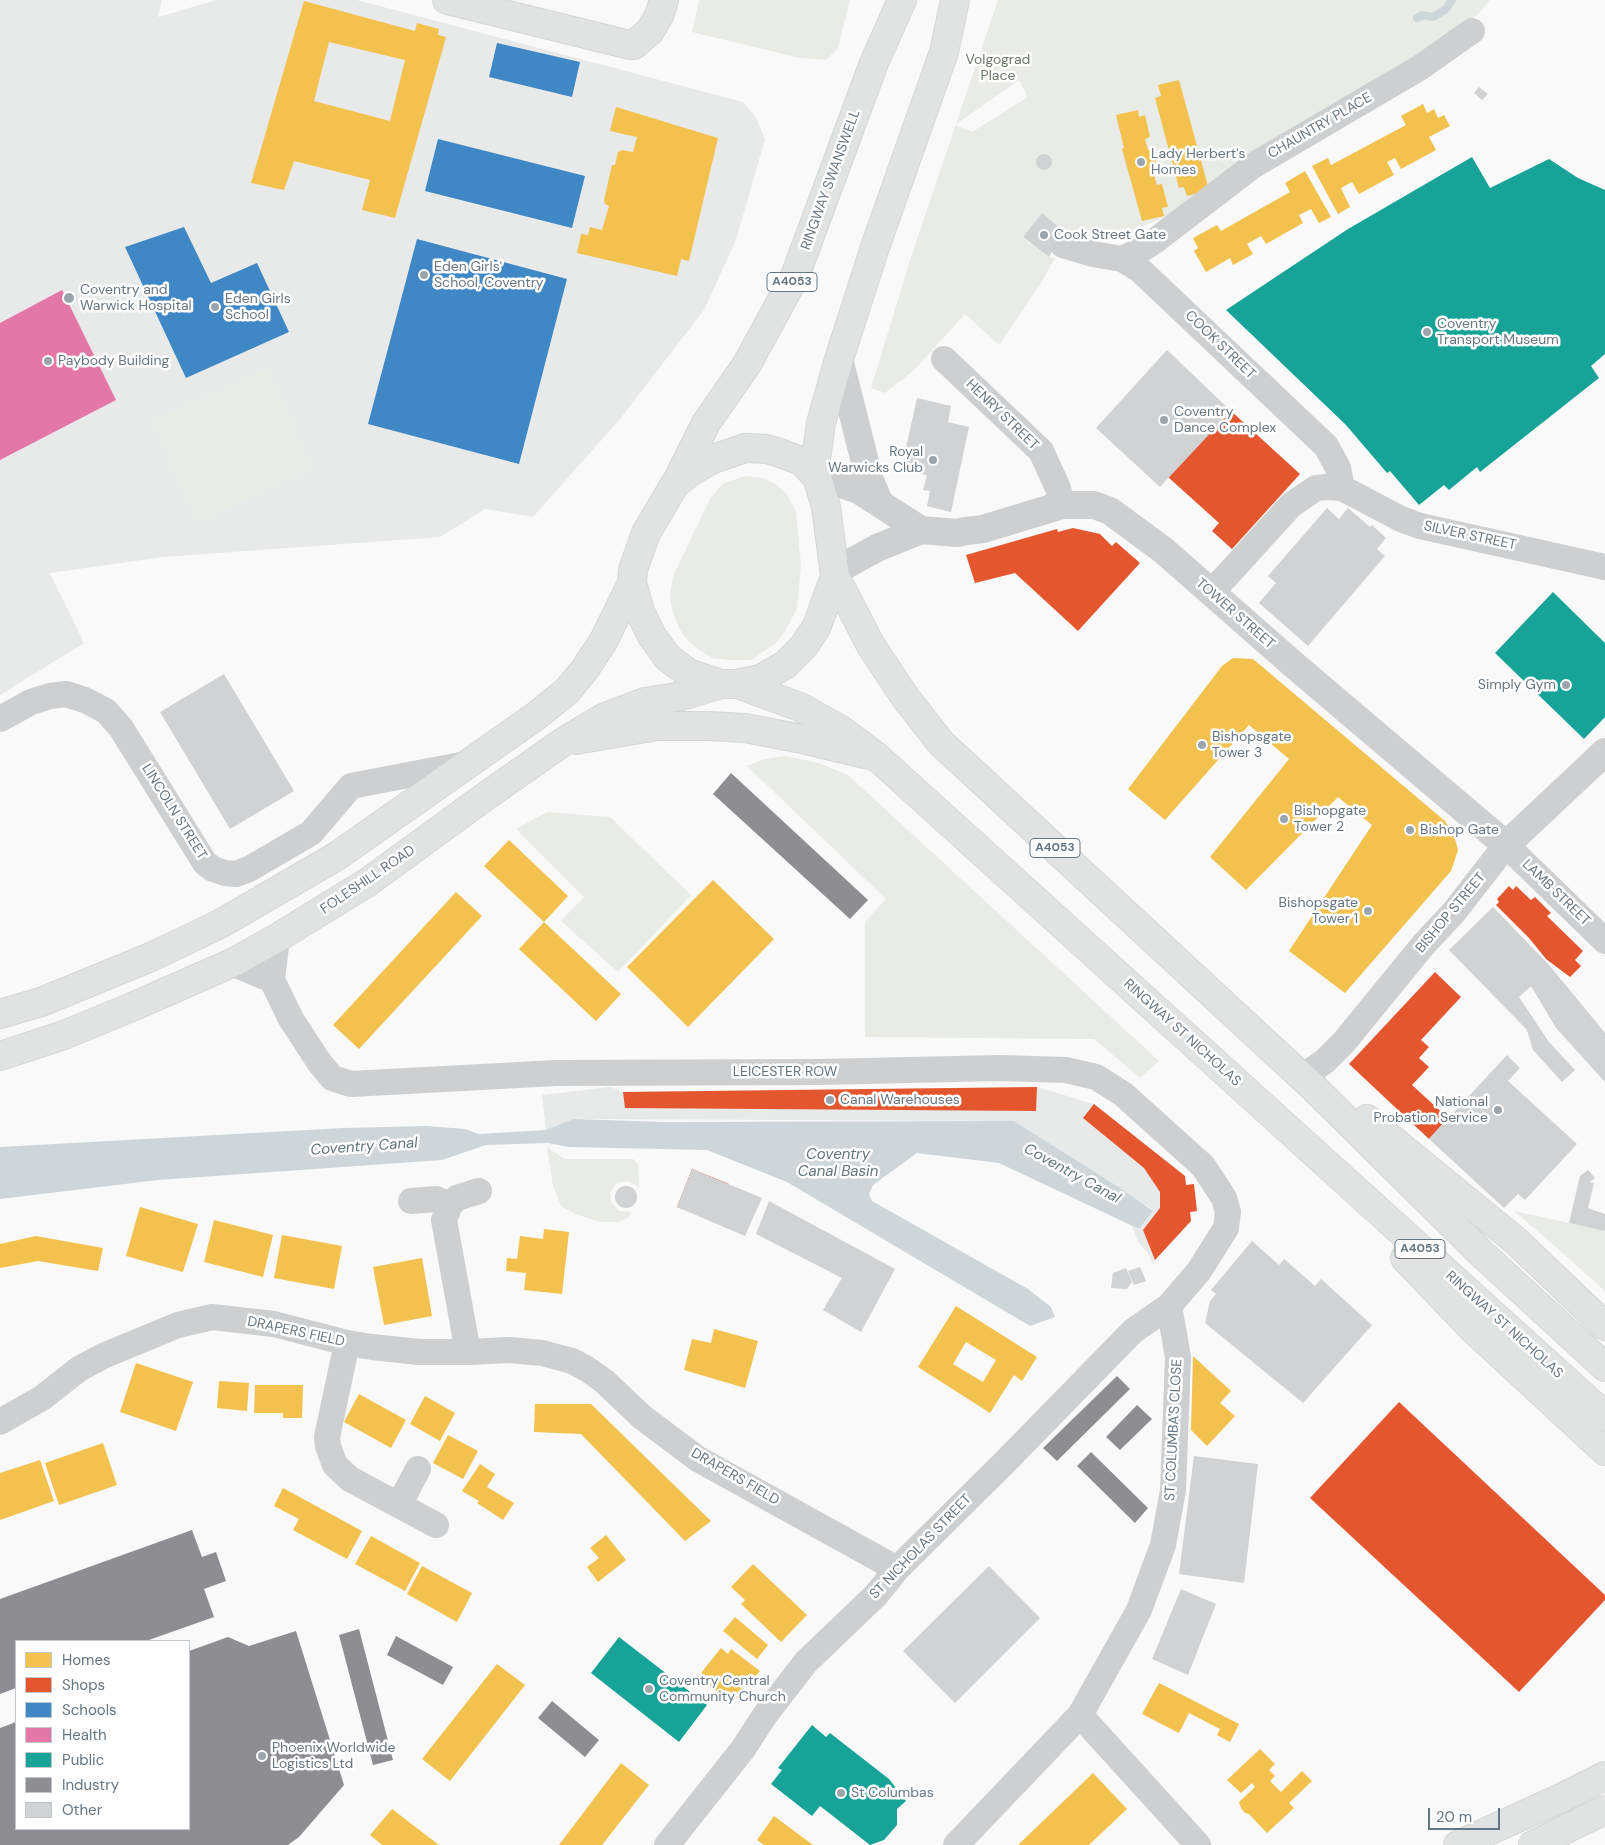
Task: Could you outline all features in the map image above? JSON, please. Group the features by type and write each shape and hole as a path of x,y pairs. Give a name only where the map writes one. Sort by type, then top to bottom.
{"main road":[{"path":"447,0 634,45 650,31 659,16 664,0"},
{"path":"874,63 889,0"},
{"name":"RINGWAY SWANSWELL","path":"675,484 706,423 747,364 795,276 874,63 902,0"},
{"name":"A4053","path":"815,475 821,423 839,359 875,247 944,52 955,0"},
{"path":"944,52 968,0"},
{"name":"A4053","path":"835,573 817,626 804,646 785,665 760,679 729,684 688,673 668,657 652,636 640,614 632,583 635,563 646,533 675,484 690,472 713,459 745,448 767,449 801,461 815,475 826,506 835,573 870,644 905,696 941,743 1308,1082 1482,1254 1605,1367"},
{"path":"0,1014 41,1002 151,957 220,924 337,856 400,814 466,764 536,716 567,691 585,669 604,640 632,583"},
{"name":"FOLESHILL ROAD","path":"0,1056 64,1035 232,963 277,938 368,882 563,742 603,718 645,702 682,696 729,684"},
{"name":"RINGWAY ST NICHOLAS","path":"729,684 800,707 841,730 877,757 1601,1412"},
{"path":"563,742 656,726 709,726 745,728 877,757"},
{"path":"1308,1082 1370,1120 1516,1241 1605,1326"},
{"path":"1244,1089 1474,1330 1605,1451"},
{"path":"1458,1845 1605,1776"},
{"path":"1532,1845 1605,1810"}],"street":[{"name":"CHAUNTRY PLACE","path":"1122,259 1156,240 1254,165 1420,67 1472,31"},
{"name":"COOK STREET","path":"1063,245 1086,252 1122,259 1140,270 1155,283 1326,446 1338,468 1342,488"},
{"path":"839,359 869,478 880,502"},
{"name":"HENRY STREET","path":"944,359 1040,451 1058,488 1062,504"},
{"path":"815,475 857,488 921,530"},
{"path":"1211,593 1291,505 1316,488 1342,488"},
{"name":"SILVER STREET","path":"1342,488 1401,519 1420,526 1605,567"},
{"name":"TOWER STREET","path":"835,573 877,548 921,530 957,532 983,529 1062,504 1094,505 1110,511 1163,550 1506,845"},
{"name":"LINCOLN STREET","path":"0,719 31,702 50,696 66,694 85,700 106,711 121,728 205,862 213,869 225,873 236,874 249,869 310,833 351,786 466,764"},
{"name":"BISHOP STREET","path":"1308,1082 1324,1061 1344,1042 1418,952 1454,912 1506,845 1605,752"},
{"name":"LAMB STREET","path":"1506,845 1605,941"},
{"path":"232,963 272,980 277,938"},
{"name":"LEICESTER ROW","path":"272,980 291,1019 319,1062 332,1078 351,1084 539,1074 819,1072 1000,1068 1066,1070 1096,1077 1123,1094 1203,1166 1224,1198 1228,1212 1226,1228 1199,1271"},
{"path":"468,1352 444,1220 450,1205 456,1198 479,1191"},
{"path":"411,1201 436,1199 450,1205"},
{"name":"ST NICHOLAS STREET","path":"667,1845 743,1749 765,1715 806,1662 876,1595 897,1569 1133,1331 1170,1306 1199,1271"},
{"name":"ST COLUMBA'S CLOSE","path":"956,1845 1080,1715 1139,1610 1163,1545 1172,1490 1178,1357 1170,1306"},
{"name":"DRAPERS FIELD","path":"0,1422 42,1398 79,1369 103,1356 178,1325 212,1318 274,1324 347,1343 419,1352 509,1350 557,1356 572,1361 604,1381 642,1417 698,1459 897,1569"},
{"path":"347,1343 328,1425 328,1446 335,1465 350,1479 436,1525"},
{"path":"399,1505 418,1469"},
{"path":"1080,1715 1198,1845"}],"shaded area":[{"name":"Eden Girls' School, Coventry","path":"0,0 162,0 158,17 217,0 357,0 743,102 755,116 765,139 736,240 704,310 620,419 533,517 485,509 440,537 163,557 50,573 84,643 0,695"},
{"path":"610,1087 624,1092 1037,1087 1094,1104 1185,1176 1187,1185 1194,1186 1197,1211 1190,1212 1191,1221 1155,1260 1153,1265 1147,1252 1138,1242 1132,1226 1139,1229 1153,1210 1014,1121 573,1119 546,1130 542,1095"}],"green space":[{"path":"699,0 850,0 838,48 826,60 800,58 692,32"},
{"name":"Volgograd Place","path":"998,0 1490,0 1478,14 1461,27 1163,218 1131,231 1096,240 1076,237 1064,232 1041,214 1023,238 1049,257 1055,258 1039,286 999,345 965,314 913,371 885,393 871,388 912,254 956,125 972,132 1028,97 1019,80 956,124"},
{"path":"268,368 313,469 197,522 152,421"},
{"path":"745,476 763,478 774,483 787,494 796,512 801,565 797,609 784,633 775,644 751,660 712,658 695,647 683,635 673,614 670,597 673,576 710,499 722,484"},
{"path":"785,756 819,763 848,775 1159,1061 1140,1078 1094,1039 865,1037 865,922 886,899 747,766 764,759"},
{"path":"547,812 610,817 691,895 618,972 561,921 584,897 516,829"},
{"path":"547,1147 565,1159 633,1159 638,1165 639,1187 628,1181 617,1183 610,1192 611,1202 619,1211 631,1212 628,1218 618,1222 601,1222 575,1214 561,1206 553,1186"},
{"path":"1514,1211 1605,1231 1605,1291 1548,1240"}],"water":[{"name":"Coventry Canal Basin","path":"573,1119 665,1122 1014,1121 1125,1191 1153,1211 1139,1229 999,1163 917,1153 873,1185 869,1194 872,1201 1028,1289 1051,1307 1055,1317 1030,1326 787,1182 707,1150 569,1147 548,1143 486,1145 442,1160 158,1180 0,1199 0,1147 343,1128 427,1126 465,1129 479,1134 546,1130"}],"building: Homes":[{"path":"304,1 415,31 417,23 439,29 438,35 446,37 395,218 362,210 370,180 294,161 284,190 251,183","holes":["329,42 405,60 390,121 314,101"]},
{"name":"Lady Herbert's Homes","path":"1179,80 1209,190 1187,196 1184,187 1179,188 1155,98 1161,96 1158,85"},
{"path":"1423,104 1427,113 1434,109 1438,118 1444,115 1450,126 1429,137 1436,150 1401,169 1395,158 1387,162 1394,175 1359,194 1352,182 1341,188 1350,207 1338,214 1312,166 1328,158 1331,165 1406,125 1401,116"},
{"path":"616,107 718,138 689,261 681,259 677,276 577,253 581,234 588,235 590,227 602,230 609,206 605,204 604,200 612,165 615,165 618,152 622,150 633,152 637,137 610,131"},
{"name":"Lady Herbert's Homes","path":"1138,110 1139,117 1145,115 1150,137 1145,139 1148,150 1153,149 1159,174 1154,175 1157,185 1162,184 1168,207 1162,208 1164,216 1142,221 1122,149 1124,148 1116,115"},
{"path":"1305,171 1331,217 1319,223 1311,209 1299,215 1303,223 1266,244 1261,236 1247,244 1253,254 1233,265 1230,258 1206,272 1194,251 1198,248 1193,238 1217,225 1221,231 1290,192 1285,183"},
{"name":"Bishop Gate","path":"1233,658 1253,659 1445,821 1454,835 1458,850 1451,871 1345,993 1289,951 1372,825 1338,797 1246,890 1210,857 1289,759 1249,725 1165,820 1128,789 1222,666"},
{"path":"509,840 568,896 544,922 484,866"},
{"path":"713,880 774,939 688,1027 627,967"},
{"path":"456,892 482,916 359,1049 333,1025"},
{"path":"544,922 621,994 596,1021 519,949"},
{"path":"140,1207 198,1224 183,1272 126,1256"},
{"path":"214,1220 273,1235 263,1277 204,1262"},
{"path":"544,1229 569,1232 562,1294 524,1290 526,1273 506,1271 507,1258 517,1259 520,1236 543,1239"},
{"path":"282,1235 342,1246 334,1289 274,1278"},
{"path":"36,1236 103,1248 98,1271 38,1261 0,1268 0,1244"},
{"path":"422,1258 432,1316 384,1325 373,1267"},
{"path":"956,1306 1037,1357 1022,1381 1014,1375 990,1413 918,1367","holes":["966,1342 996,1360 983,1382 953,1364"]},
{"path":"714,1329 758,1341 745,1388 684,1370 692,1339 711,1343"},
{"path":"1193,1356 1231,1391 1220,1403 1235,1416 1207,1446 1191,1430"},
{"path":"136,1363 193,1382 176,1431 120,1412"},
{"path":"219,1381 249,1383 247,1411 217,1408"},
{"path":"255,1385 303,1385 302,1418 283,1418 283,1413 254,1413"},
{"path":"359,1394 406,1420 391,1448 344,1422"},
{"path":"425,1396 455,1413 440,1441 410,1424"},
{"path":"535,1404 591,1404 711,1521 685,1541 581,1434 534,1432"},
{"path":"448,1435 478,1451 463,1479 433,1463"},
{"path":"103,1443 117,1485 59,1505 45,1463"},
{"path":"40,1460 54,1501 0,1520 0,1473"},
{"path":"480,1464 495,1474 487,1487 514,1503 503,1520 477,1503 479,1501 462,1491"},
{"path":"283,1488 362,1531 347,1559 293,1530 299,1519 274,1506"},
{"path":"606,1535 626,1560 598,1582 587,1567 599,1558 590,1548"},
{"path":"371,1536 420,1563 405,1591 355,1564"},
{"path":"753,1564 807,1615 781,1642 741,1604 745,1600 731,1587"},
{"path":"422,1566 472,1593 457,1622 407,1594"},
{"path":"735,1617 768,1645 757,1659 723,1631"},
{"path":"721,1648 728,1654 731,1649 760,1671 752,1681 743,1675 736,1684 743,1690 732,1703 706,1683 710,1679 701,1673"},
{"path":"497,1664 525,1685 450,1781 422,1759"},
{"path":"1159,1683 1239,1724 1230,1742 1217,1735 1220,1729 1189,1713 1179,1733 1142,1714"},
{"path":"1260,1749 1275,1764 1269,1770 1275,1776 1270,1781 1281,1792 1302,1771 1312,1781 1289,1803 1294,1808 1267,1833 1249,1814 1245,1813 1239,1802 1255,1787 1252,1783 1241,1793 1227,1780"},
{"path":"621,1763 649,1785 602,1845 559,1845"},
{"path":"1093,1773 1127,1809 1089,1845 1018,1845"},
{"path":"392,1809 439,1845 382,1845 370,1835"},
{"path":"774,1816 813,1845 764,1845 757,1840"}],"building: Shops":[{"path":"1231,411 1300,474 1232,549 1212,531 1219,523 1168,477"},
{"path":"1073,528 1100,534 1112,546 1116,542 1140,563 1078,631 1015,573 975,583 966,555 1057,529 1058,532"},
{"path":"1509,886 1513,890 1516,886 1531,900 1535,897 1551,913 1547,916 1583,951 1575,960 1581,966 1570,977 1546,959 1529,938 1496,905 1499,902 1497,899"},
{"path":"1435,972 1461,997 1421,1040 1429,1047 1419,1058 1429,1067 1412,1085 1448,1118 1429,1139 1349,1064"},
{"name":"Canal Warehouses","path":"1037,1087 1036,1111 625,1108 623,1092"},
{"path":"1094,1104 1185,1176 1186,1185 1194,1184 1197,1211 1190,1212 1191,1221 1155,1260 1143,1230 1160,1208 1160,1192 1144,1168 1083,1118"},
{"path":"692,1169 729,1184 714,1221 677,1207"},
{"path":"1399,1402 1605,1595 1605,1600 1519,1692 1310,1498"}],"building: Schools":[{"path":"497,43 580,62 572,97 489,77"},
{"path":"438,139 585,176 572,228 425,191"},
{"name":"Eden Girls School","path":"184,227 211,283 257,263 289,332 186,378 125,247"},
{"path":"417,239 567,279 519,464 368,424"}],"building: Health":[{"name":"Paybody Building","path":"62,290 116,400 0,460 0,323"}],"building: Public":[{"name":"Coventry Transport Museum","path":"1472,157 1490,188 1549,159 1578,178 1605,190 1605,354 1591,366 1599,378 1480,472 1477,467 1449,490 1444,485 1419,505 1390,471 1387,473 1346,425 1226,310 1348,229"},
{"name":"Simply Gym","path":"1553,592 1605,643 1605,717 1584,739 1495,653"},
{"name":"Coventry Central Community Church","path":"619,1637 707,1705 679,1742 591,1673"},
{"name":"St Columbas","path":"812,1725 826,1737 830,1733 889,1779 906,1801 897,1809 897,1825 884,1840 870,1845 820,1806 812,1816 771,1784 782,1770 778,1768"}],"building: Industry":[{"path":"731,773 868,900 850,919 713,794"},
{"path":"1117,1376 1130,1389 1057,1461 1043,1448"},
{"path":"1137,1405 1152,1419 1120,1450 1106,1437"},
{"path":"1091,1452 1148,1508 1135,1523 1077,1466"},
{"path":"192,1530 202,1557 216,1552 226,1581 204,1589 214,1617 149,1640 15,1640 15,1688 0,1694 0,1599"},
{"path":"359,1629 393,1760 373,1765 339,1635"},
{"name":"Phoenix Worldwide Logistics Ltd","path":"296,1631 344,1785 299,1837 288,1845 0,1845 0,1728 15,1722 15,1830 190,1830 190,1651 228,1637 249,1646"},
{"path":"396,1636 453,1667 443,1685 387,1655"},
{"path":"552,1701 599,1740 585,1757 538,1718"}],"building: Other":[{"path":"1479,87 1488,94 1482,100 1474,93"},
{"path":"1044,154 1050,156 1052,162 1050,168 1044,170 1038,168 1036,162 1038,156"},
{"name":"Cook Street Gate","path":"1042,213 1064,232 1049,257 1023,237"},
{"name":"Coventry Dance Complex","path":"1167,350 1231,411 1160,487 1096,428"},
{"name":"Royal Warwicks Club","path":"917,398 951,406 948,422 969,427 951,512 927,506 930,491 923,490 927,475 901,470"},
{"path":"1327,508 1339,519 1348,508 1370,527 1372,525 1386,538 1377,549 1385,556 1308,646 1259,603 1276,583 1268,576"},
{"path":"224,674 294,791 230,829 160,712"},
{"path":"1493,907 1550,966 1605,1033 1605,1082 1556,1028 1531,986 1519,997 1549,1042 1575,1070 1562,1082 1533,1050 1527,1030 1449,950"},
{"name":"National Probation Service","path":"1507,1055 1520,1068 1508,1081 1577,1144 1525,1200 1518,1194 1504,1208 1429,1139"},
{"path":"692,1169 762,1198 745,1236 677,1207"},
{"path":"1588,1170 1595,1178 1590,1182 1594,1183 1588,1208 1605,1214 1605,1231 1569,1223 1580,1176"},
{"path":"622,1186 630,1186 637,1193 637,1201 630,1208 622,1208 615,1201 615,1193"},
{"path":"769,1201 895,1269 861,1332 823,1310 842,1278 756,1234"},
{"path":"1252,1241 1279,1265 1284,1259 1315,1286 1321,1279 1372,1325 1303,1403 1205,1323 1210,1301 1216,1294 1211,1290"},
{"path":"1140,1267 1146,1281 1134,1285 1128,1271"},
{"path":"1126,1268 1132,1282 1127,1289 1111,1288 1113,1273"},
{"path":"1194,1456 1258,1464 1244,1583 1179,1574"},
{"path":"989,1566 1040,1618 955,1703 903,1651"},
{"path":"1181,1589 1216,1604 1188,1675 1152,1659"}],"waterway":[{"path":"1417,18 1422,15 1433,17 1446,9 1452,0"}],"place":[{"name":"Lady Herbert's Homes","path":"1141,162"},
{"name":"Cook Street Gate","path":"1044,235"},
{"name":"Eden Girls' School, Coventry","path":"424,275"},
{"name":"Coventry and Warwick Hospital","path":"69,298"},
{"name":"Eden Girls School","path":"215,307"},
{"name":"Coventry Transport Museum","path":"1427,332"},
{"name":"Paybody Building","path":"48,361"},
{"name":"Coventry Dance Complex","path":"1164,420"},
{"name":"Royal Warwicks Club","path":"933,460"},
{"name":"Simply Gym","path":"1566,685"},
{"name":"Bishopsgate Tower 3","path":"1202,745"},
{"name":"Bishopgate Tower 2","path":"1284,819"},
{"name":"Bishop Gate","path":"1410,830"},
{"name":"Bishopsgate Tower 1","path":"1368,911"},
{"name":"Canal Warehouses","path":"830,1100"},
{"name":"National Probation Service","path":"1498,1110"},
{"name":"Coventry Central Community Church","path":"649,1689"},
{"name":"Phoenix Worldwide Logistics Ltd","path":"262,1756"},
{"name":"St Columbas","path":"841,1793"}],"water label":[{"name":"Coventry Canal","path":"364,1147"},
{"name":"Coventry Canal","path":"1072,1174"}]}
